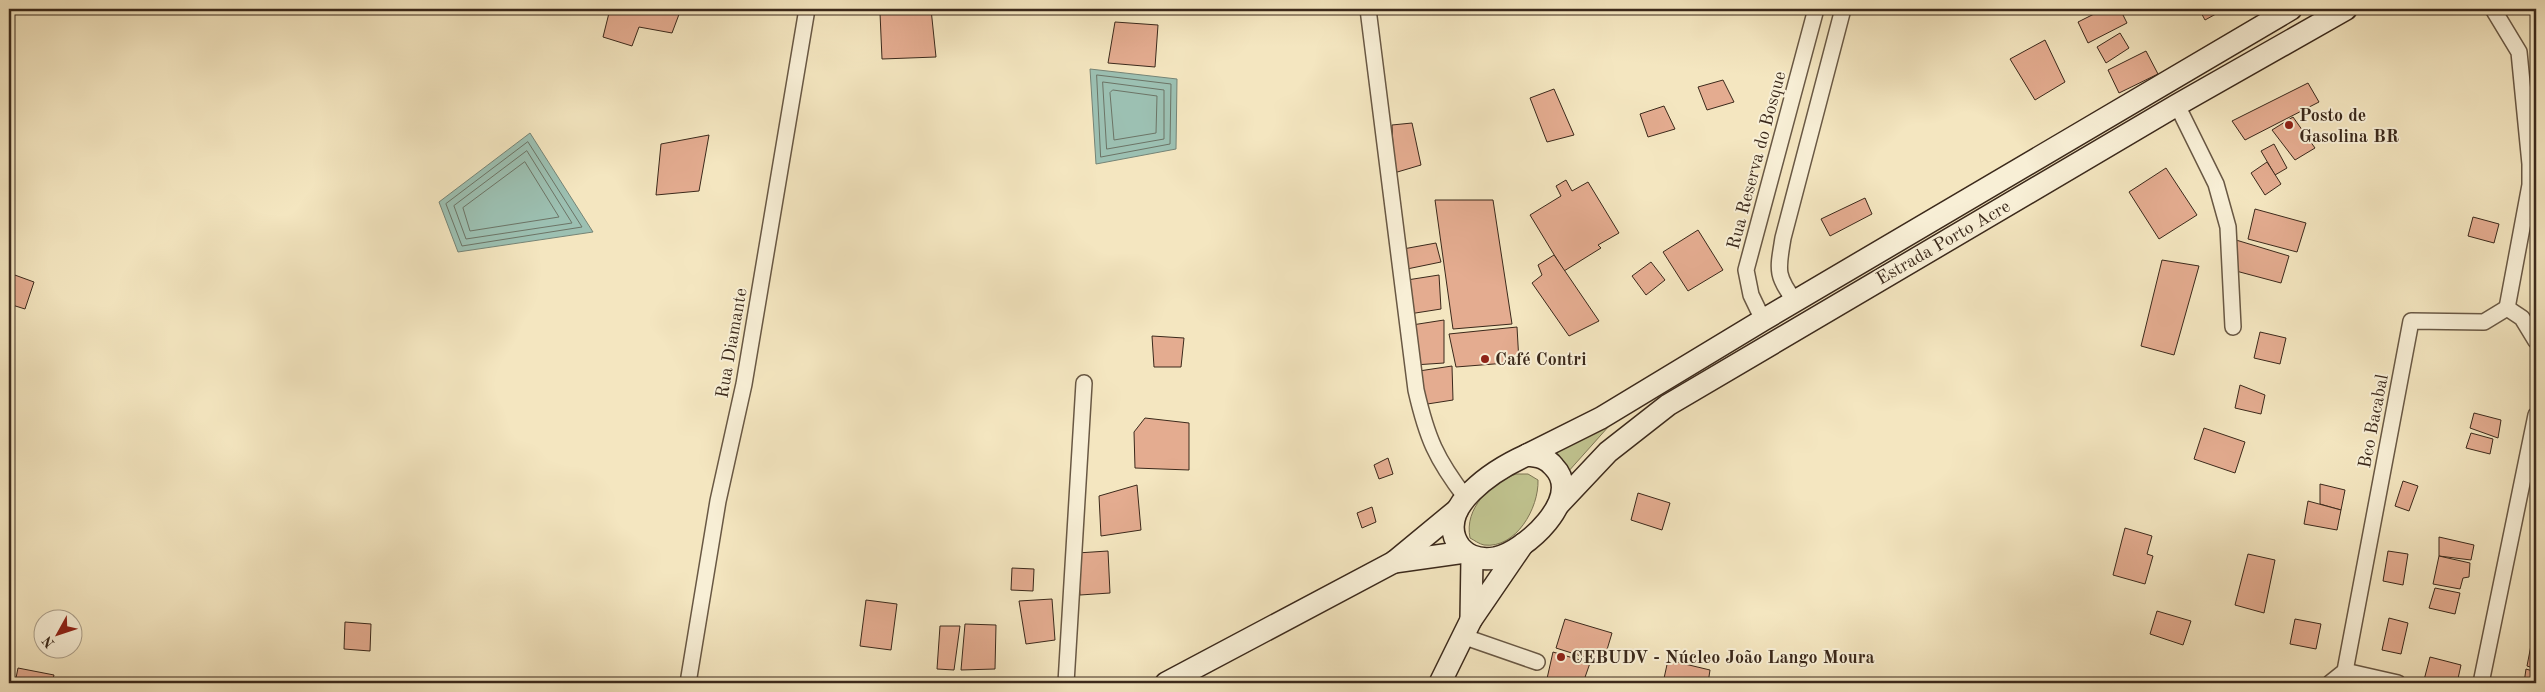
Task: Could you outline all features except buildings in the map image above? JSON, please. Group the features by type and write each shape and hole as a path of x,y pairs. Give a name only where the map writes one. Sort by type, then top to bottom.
{"main road":[{"name":"Estrada Porto Acre","path":"1527,455 1601,418 1795,301 2291,9"},
{"name":"Estrada Porto Acre","path":"1559,504 1608,452 1668,405 2177,105 2346,9"},
{"path":"1166,683 1394,562 1461,504 1484,481 1509,463 1527,455 1539,456 1550,462 1559,471 1563,482 1559,504 1540,529 1524,543 1496,558 1481,559 1469,554 1394,562"},
{"path":"1461,504 1453,518 1454,535 1469,554 1468,628"},
{"path":"1440,683 1468,628 1524,543"}],"street":[{"name":"Rua Diamante","path":"688,683 718,501 744,384 807,9"},
{"path":"1368,9 1416,390 1423,420 1433,448 1461,504"},
{"name":"Rua Reserva do Bosque","path":"1763,320 1751,295 1746,270 1816,9"},
{"path":"1795,301 1781,283 1779,262 1783,238 1843,9"},
{"path":"2494,9 2519,52 2530,164 2530,186 2507,308 2522,318 2536,341"},
{"path":"2177,105 2216,184 2228,227 2233,326"},
{"name":"Bco Bacabal","path":"2345,671 2410,321 2484,322 2507,308"},
{"path":"1066,683 1084,383"},
{"path":"2482,683 2536,415"},
{"path":"1468,628 1537,662"},
{"path":"2330,683 2345,671 2398,683"}],"green space":[{"path":"1609,426 1567,473 1552,454"},
{"path":"1516,474 1528,474 1538,480 1534,503 1530,514 1523,524 1515,534 1496,545 1484,545 1470,538 1469,527 1471,517 1481,498 1497,484"}],"water":[{"path":"1090,69 1177,79 1176,149 1096,164"},
{"path":"530,133 593,232 458,252 439,202"}],"place":[{"name":"Posto de Gasolina BR","path":"2289,125"},
{"name":"Café Contri","path":"1485,359"},
{"name":"CEBUDV - Núcleo João Lango Moura","path":"1561,657"}]}
